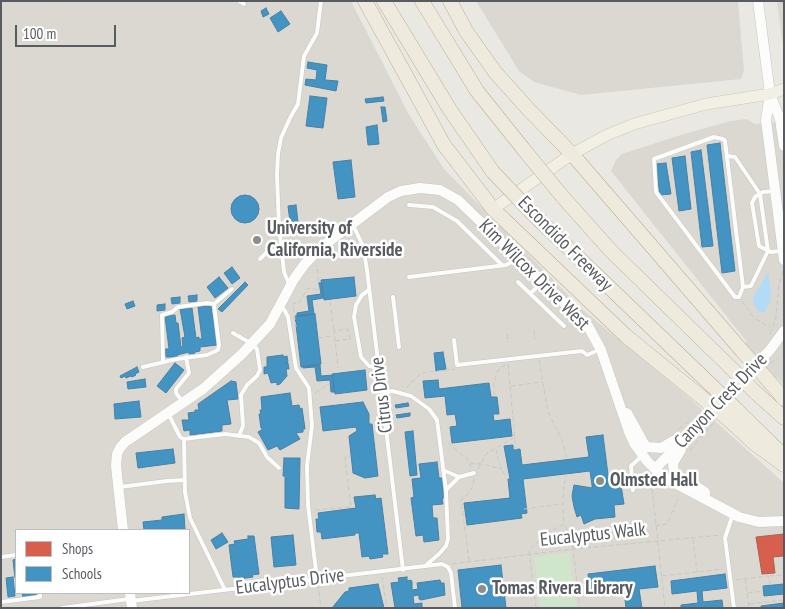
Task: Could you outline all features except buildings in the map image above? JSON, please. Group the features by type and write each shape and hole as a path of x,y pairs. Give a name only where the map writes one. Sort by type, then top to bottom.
{"highway":[{"path":"365,1 444,145 492,209 626,336 700,396 733,415 754,443 784,465"},
{"name":"Escondido Freeway","path":"384,1 450,110 493,172 532,214 710,384 733,415 784,456"},
{"name":"Escondido Freeway","path":"422,1 477,91 562,196 611,251 784,418"},
{"path":"450,1 466,31 496,72 529,110 572,154 784,399"}],"main road":[{"path":"492,209 572,154 607,135 634,124 706,104 770,94 784,88"},
{"path":"770,94 784,98"}],"street":[{"path":"758,1 770,94 780,119 784,146"},
{"path":"770,94 766,120 783,255"},
{"name":"Kim Wilcox Drive West","path":"352,224 388,197 401,191 420,188 440,190 458,200 588,326 602,350 629,432 643,455 655,469 670,481 739,517 759,522 784,521"},
{"path":"123,529 116,466 117,454 125,442 183,403 223,372 270,324 294,279 310,258 352,224"},
{"name":"Canyon Crest Drive","path":"655,469 770,350 784,331"},
{"path":"618,398 643,442 648,447 661,448 673,441 688,436"},
{"path":"688,436 675,458 673,470 676,475 705,492 705,500"}],"lane":[{"path":"239,1 244,4"},
{"path":"290,287 284,272 282,250 277,175 278,154 281,138 298,104 304,56 317,33 321,1"},
{"path":"714,137 725,142 727,156 743,287 739,297 735,297 657,195 653,162 656,158 714,137"},
{"path":"727,156 734,157 760,194 768,251 751,286 743,287"},
{"path":"775,191 760,194 752,203 758,244 761,248 783,255"},
{"path":"410,205 433,208 457,221 502,265"},
{"name":"Citrus Drive","path":"352,224 363,246 403,570"},
{"path":"260,259 267,252 282,250"},
{"path":"409,277 502,265 510,263 516,256"},
{"path":"518,282 564,326"},
{"path":"531,293 542,282"},
{"path":"163,362 162,315 172,312 178,307 207,303 214,304 232,288"},
{"path":"369,290 362,295 356,305 354,317 361,357 369,366 379,368"},
{"path":"393,297 399,347"},
{"path":"143,367 186,357 207,355 219,348 214,304"},
{"path":"280,306 285,310 288,317 296,368 309,388 312,426 307,466 308,511 317,579"},
{"path":"233,333 252,344 258,351 260,370 241,395 243,426 239,436"},
{"path":"454,340 457,365 582,351 587,355 602,350"},
{"path":"183,403 176,390 189,373 186,357"},
{"path":"382,394 392,391 412,396 434,414 437,420 446,490 448,539 446,546 424,567"},
{"path":"168,413 180,437 184,439 225,434 246,436 254,439 272,463 279,468"},
{"path":"184,439 186,504 190,518 225,590"},
{"path":"633,490 631,466 643,455"},
{"path":"443,470 459,477"},
{"path":"446,490 459,477 474,473"},
{"path":"118,488 184,480"},
{"path":"733,514 725,534 734,608"},
{"path":"1,557 15,555"},
{"name":"Eucalyptus Drive","path":"190,594 442,564 448,567"},
{"path":"448,567 451,573 455,608"},
{"path":"1,602 40,597 40,594"},
{"name":"Eucalyptus Drive","path":"62,608 187,594"},
{"path":"114,601 114,608"}],"path":[{"path":"296,332 293,303 299,302 308,288 319,290 316,261 313,265"},
{"path":"739,297 754,318 770,327"},
{"path":"330,302 338,368"},
{"path":"334,331 348,329 350,339 335,341"},
{"path":"534,330 535,339"},
{"path":"507,334 508,344"},
{"path":"318,338 334,336"},
{"path":"538,356 548,412 562,442 567,460"},
{"path":"770,363 778,359"},
{"path":"494,395 494,382 498,370 508,363 516,450"},
{"path":"402,393 421,373 443,371"},
{"path":"510,386 543,382"},
{"path":"310,398 329,384"},
{"path":"474,473 482,464 487,453 516,437"},
{"path":"448,442 469,463 474,473 473,486 461,500 469,562"},
{"path":"496,448 498,460 504,474 509,474"},
{"path":"308,511 351,507 345,457 350,456"},
{"path":"469,463 502,469"},
{"path":"567,474 564,485 564,524 573,549 580,608"},
{"path":"656,483 652,487 665,608"},
{"path":"655,526 666,525 678,499"},
{"path":"524,508 563,504"},
{"path":"536,608 529,555 530,548 549,532 564,524"},
{"name":"Eucalyptus Walk","path":"448,567 454,563 657,540 667,541 720,535"},
{"path":"693,538 697,572"},
{"path":"662,576 729,568"},
{"path":"749,608 745,579 784,575"},
{"path":"382,576 387,608"},
{"path":"768,576 770,585"},
{"path":"317,579 321,608"},
{"path":"747,593 763,591"},
{"path":"748,604 784,600"}],"shaded area":[{"name":"University of California, Riverside","path":"1,1 351,1 408,113 444,169 583,310 687,396 784,483 784,608 1,608"},
{"path":"476,1 738,1 744,71 741,79 581,95 534,82 519,71"},
{"path":"777,1 784,1 784,54"},
{"path":"746,119 755,124 784,121 784,385 768,373 744,345 747,342 611,171 616,160 622,154 684,134 731,121"}],"green space":[{"path":"570,553 576,608 540,608 534,557"}],"water":[{"path":"768,272 771,292 770,302 765,312 759,312 754,305 753,298"}],"place":[{"name":"University of California, Riverside","path":"257,240"},
{"name":"Olmsted Hall","path":"600,481"},
{"name":"Tomas Rivera Library","path":"482,589"}]}
